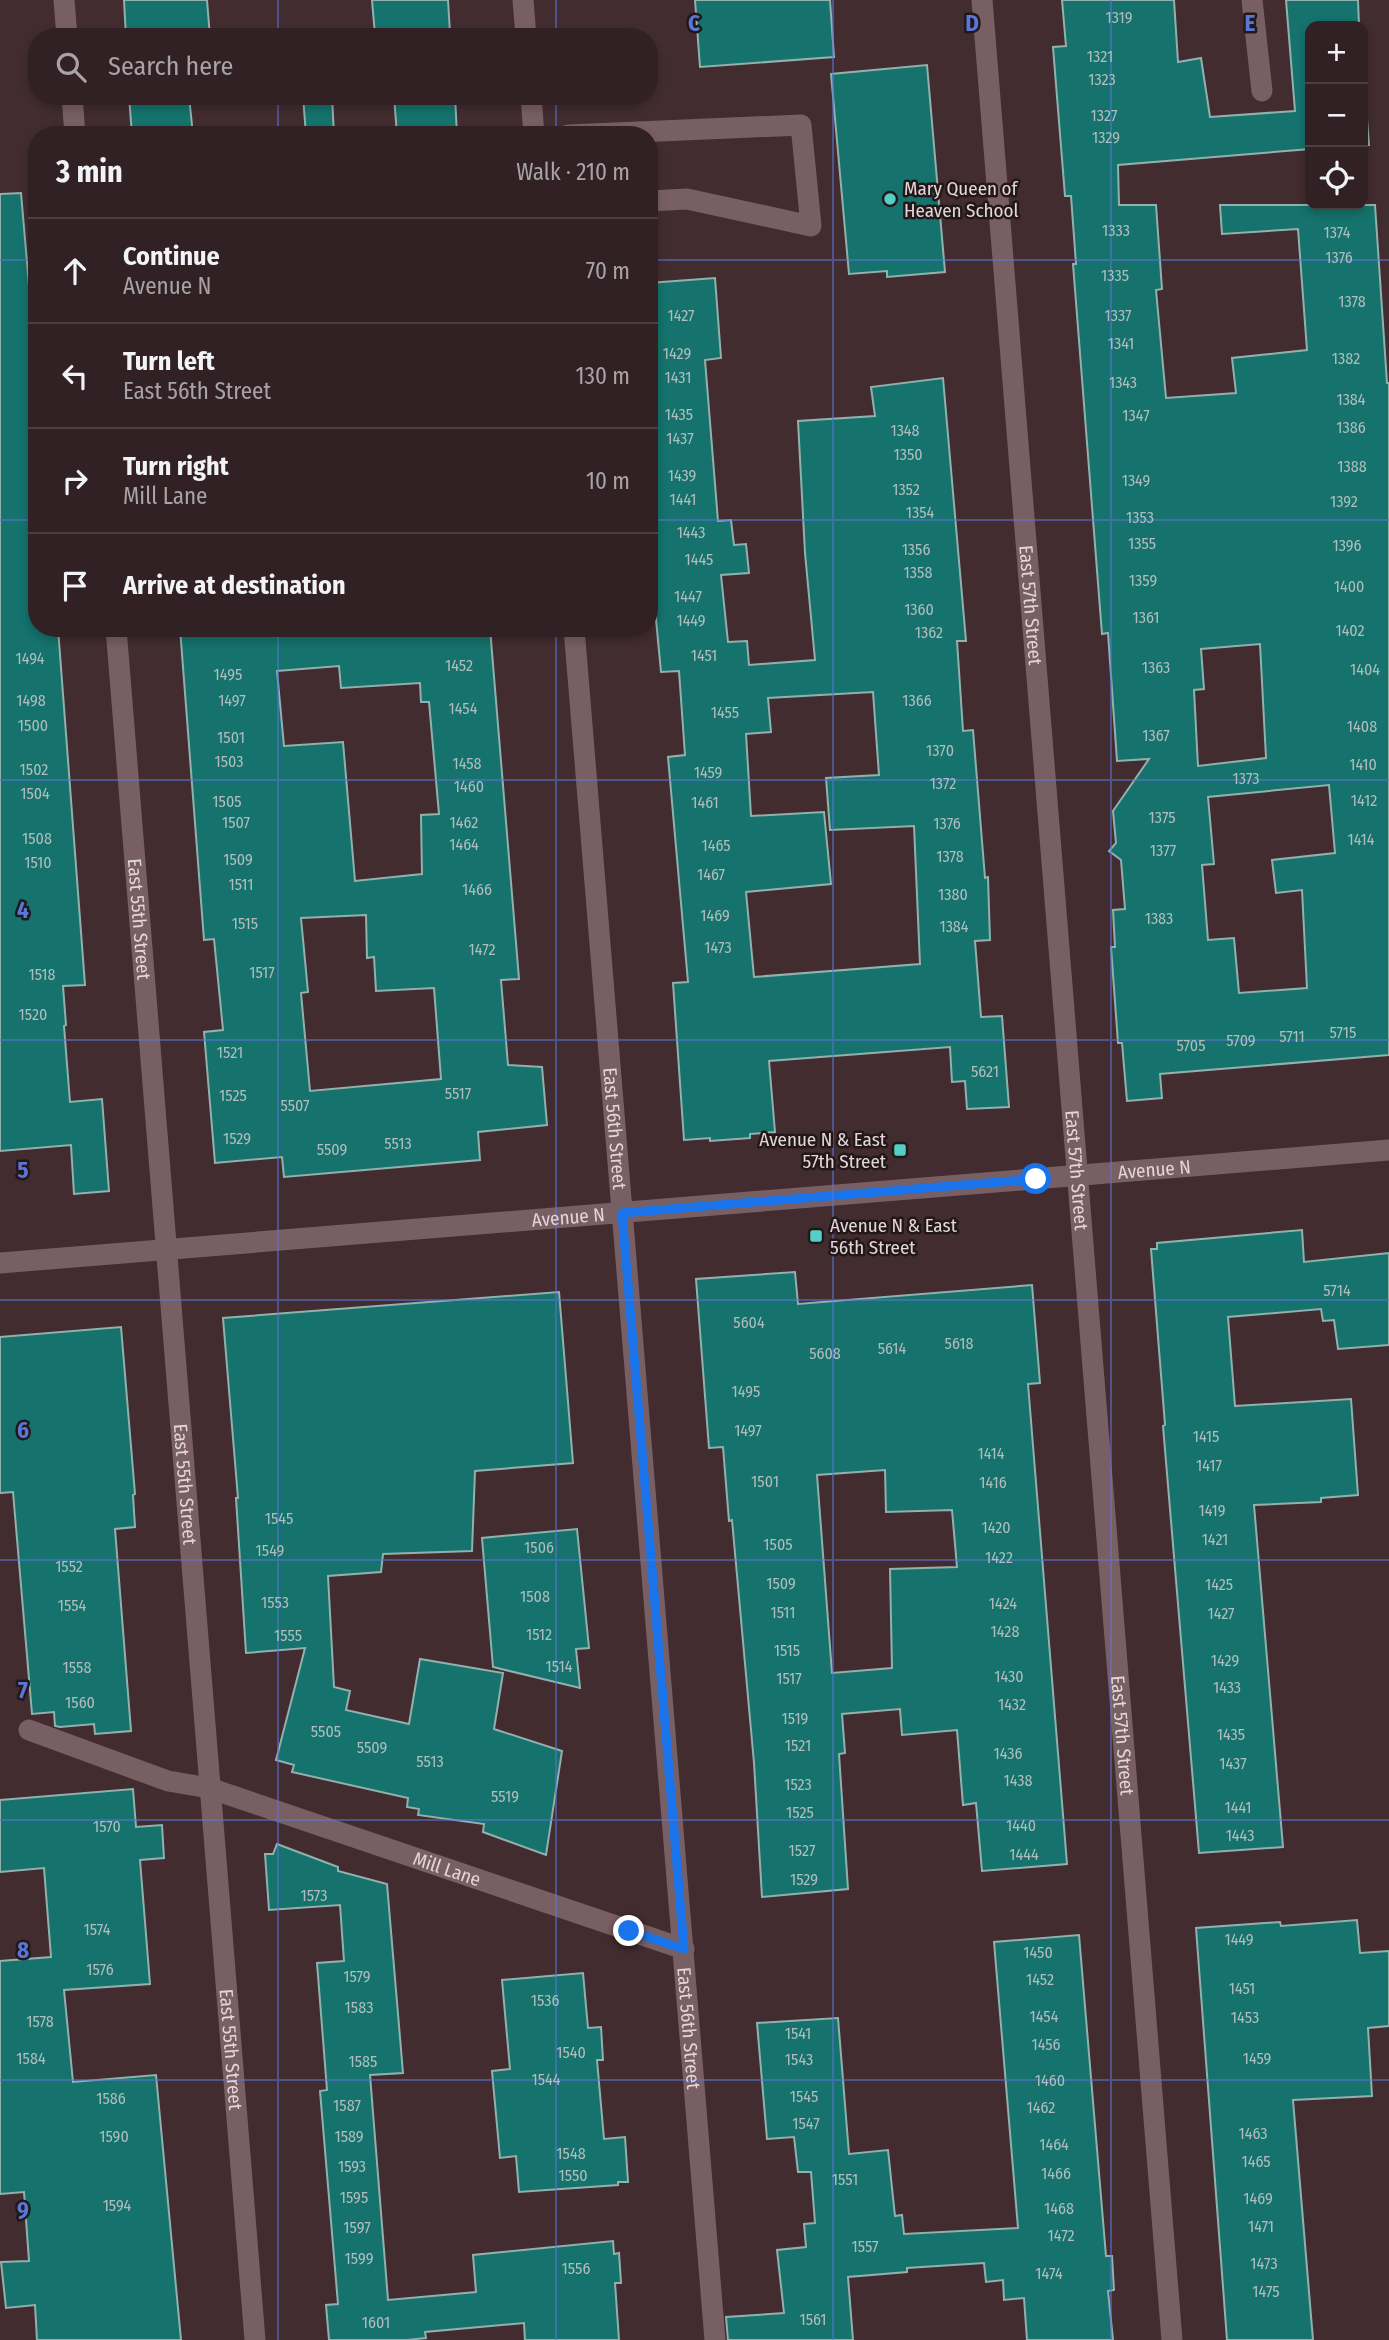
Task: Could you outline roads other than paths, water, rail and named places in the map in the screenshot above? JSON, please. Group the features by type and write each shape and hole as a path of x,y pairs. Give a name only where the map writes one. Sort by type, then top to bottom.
{"street":[{"path":"64,0 66,28"},
{"path":"523,0 525,28"},
{"name":"East 57th Street","path":"982,0 1172,2340"},
{"path":"1252,0 1262,90"},
{"path":"73,105 74,126"},
{"path":"532,105 533,126"},
{"path":"658,131 800,125 811,226 687,199 658,201"},
{"name":"East 55th Street","path":"117,637 255,2340"},
{"name":"East 56th Street","path":"575,637 715,2340"},
{"name":"Avenue N","path":"0,1263 1389,1150"},
{"name":"Mill Lane","path":"29,1730 167,1782 209,1788 684,1949"}],"place":[{"name":"Mary Queen of Heaven School","path":"890,199"},
{"name":"Avenue N & East 57th Street","path":"900,1150"},
{"name":"Avenue N & East 56th Street","path":"816,1236"}]}
